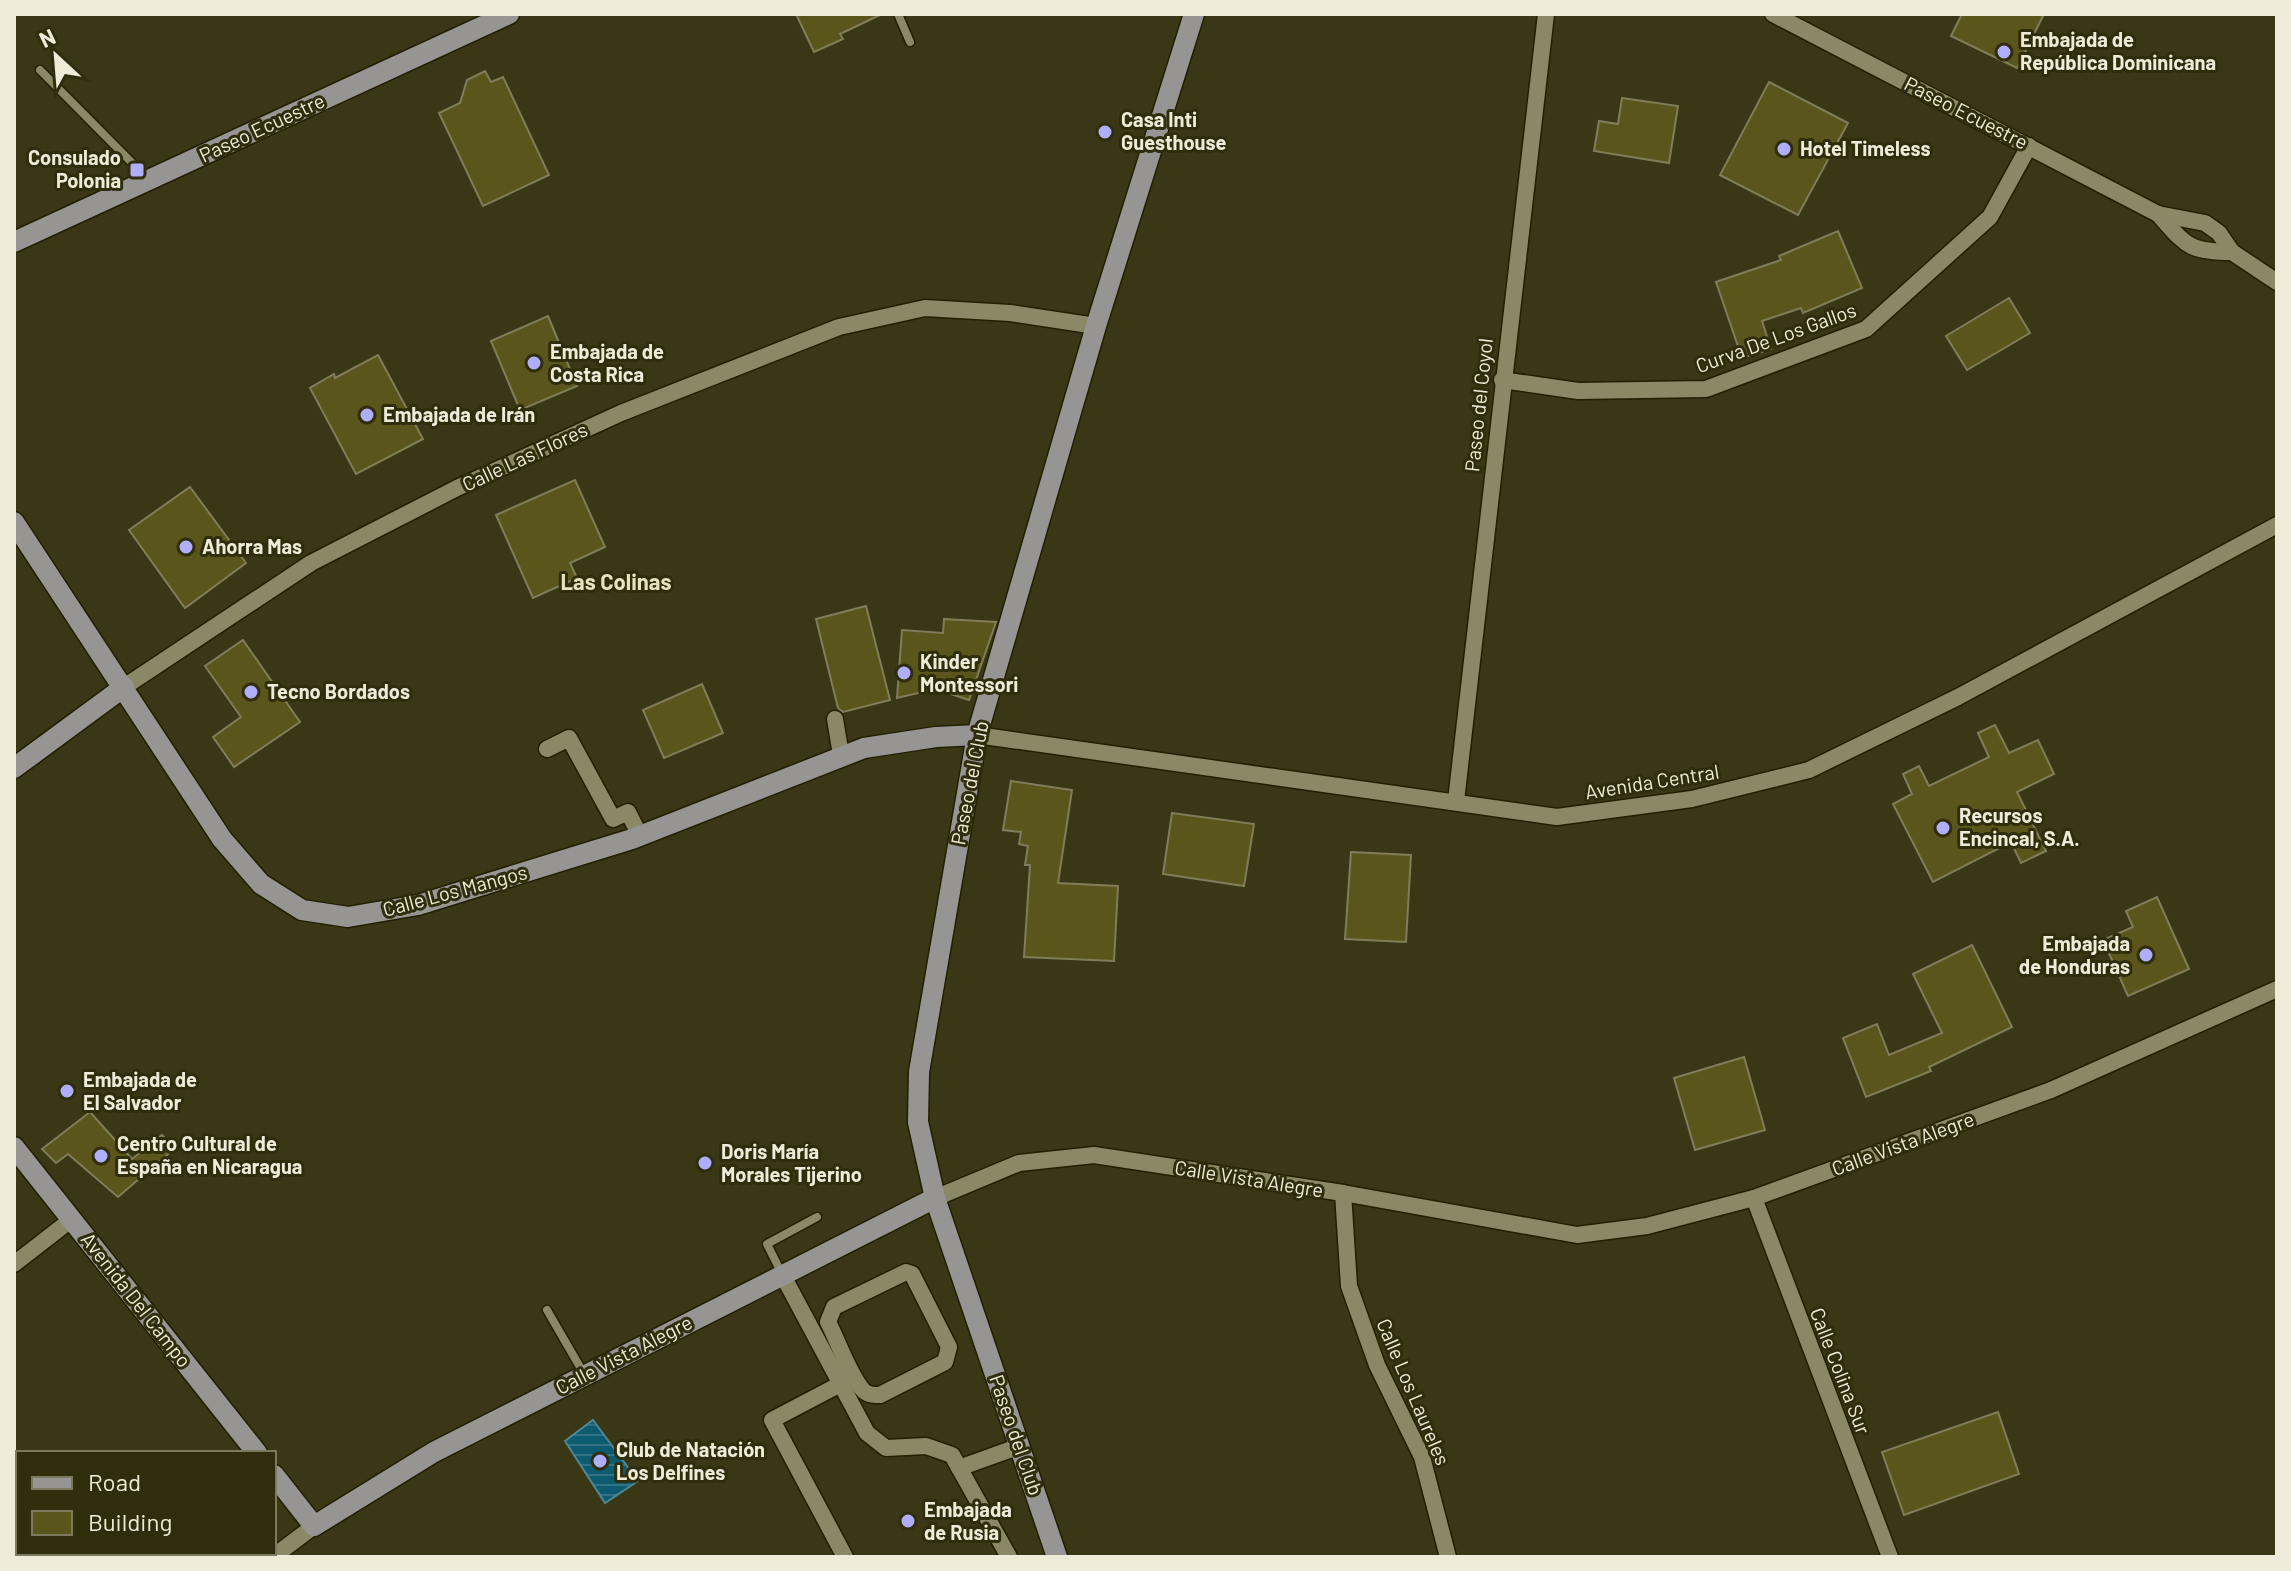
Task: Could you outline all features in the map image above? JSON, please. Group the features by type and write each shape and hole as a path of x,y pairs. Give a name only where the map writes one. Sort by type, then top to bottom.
{"street":[{"name":"Paseo Ecuestre","path":"14,242 149,180 475,21 509,14"},
{"name":"Paseo del Club","path":"1057,1557 935,1198 918,1122 919,1072 977,735 1096,326 1194,14"},
{"name":"Paseo del Coyol","path":"1456,801 1546,14"},
{"name":"Paseo Ecuestre","path":"1773,14 2158,214"},
{"name":"Curva De Los Gallos","path":"1502,380 1578,391 1706,389 1866,329 1990,217 2029,146"},
{"path":"2158,214 2185,244 2202,252 2232,252"},
{"path":"2158,214 2205,223 2219,233 2232,252 2277,282"},
{"name":"Calle Las Flores","path":"14,768 124,687 311,563 457,488 621,413 839,327 925,308 1010,313 1096,326"},
{"name":"Calle Los Mangos","path":"14,522 222,839 261,884 302,910 348,917 418,905 640,836 841,755 892,743 977,735"},
{"name":"Avenida Central","path":"977,735 1557,817 1692,799 1809,770 1958,697 2277,525"},
{"path":"835,719 841,755"},
{"path":"547,749 569,738 613,819 628,812 640,836"},
{"name":"Calle Vista Alegre","path":"276,1555 314,1526 434,1452 935,1198 1019,1163 1094,1155 1343,1193 1577,1235 1647,1226 1754,1198 2051,1090 2277,989"},
{"name":"Avenida Del Campo","path":"14,1147 255,1451"},
{"name":"Calle Los Laureles","path":"1343,1193 1349,1286 1377,1365 1422,1457 1448,1557"},
{"name":"Calle Colina Sur","path":"1754,1198 1890,1557"},
{"path":"14,1264 72,1219"},
{"path":"782,1274 848,1380 870,1395 880,1395 945,1362 948,1356 949,1347 912,1274 900,1273 834,1307 829,1313 828,1322 848,1380 867,1433 886,1448 926,1446 952,1455 1009,1557"},
{"path":"845,1557 772,1420 848,1380"},
{"path":"959,1468 1020,1446"},
{"path":"276,1478 314,1526"}],"lane":[{"path":"898,14 910,42"},
{"path":"40,70 149,180"},
{"path":"782,1274 767,1244 817,1217"},
{"path":"547,1310 584,1375"}],"water":[{"name":"Club de Natación Los Delfines","path":"593,1420 638,1481 605,1503 565,1441"}],"building":[{"path":"796,14 882,14 840,34 843,39 814,52"},
{"name":"Embajada de República Dominicana","path":"1962,14 2044,14 2017,68 1951,36"},
{"path":"485,71 491,82 503,77 549,175 483,206 439,113 460,103 467,80"},
{"name":"Hotel Timeless","path":"1769,82 1848,123 1798,215 1720,175"},
{"path":"1622,98 1678,106 1669,163 1594,151 1599,121 1618,124"},
{"path":"1838,231 1862,288 1803,313 1801,308 1762,321 1771,349 1742,358 1716,282 1781,260 1779,256"},
{"path":"2009,298 2030,333 1967,370 1946,336"},
{"name":"Embajada de Costa Rica","path":"548,316 577,386 520,410 491,341"},
{"name":"Embajada de Irán","path":"378,355 423,439 356,474 310,388"},
{"path":"575,480 605,547 570,563 577,578 533,598 496,515"},
{"path":"190,487 246,563 185,608 129,530"},
{"path":"866,606 890,700 843,712 838,708 816,619"},
{"path":"944,619 996,622 969,700 935,689 897,698 902,630 943,633"},
{"name":"Tecno Bordados","path":"243,640 300,722 234,767 213,737 241,717 205,666"},
{"path":"702,684 723,733 664,758 643,710"},
{"path":"1995,725 2009,753 2038,740 2054,774 2017,792 2046,851 2021,863 2011,842 1933,882 1893,804 1912,794 1903,774 1919,766 1929,786 1989,757 1978,733"},
{"path":"1011,781 1072,790 1058,883 1118,886 1114,961 1024,957 1030,865 1025,865 1028,846 1019,844 1021,832 1003,830"},
{"path":"1172,813 1254,824 1244,886 1163,874"},
{"path":"1351,852 1411,855 1406,942 1345,939"},
{"name":"Embajada de Honduras","path":"2157,897 2189,969 2128,996 2103,940 2133,927 2126,911"},
{"path":"1972,945 2012,1027 1929,1067 1931,1071 1866,1097 1843,1038 1877,1024 1889,1055 1942,1033 1913,974"},
{"path":"1744,1057 1765,1130 1695,1150 1674,1078"},
{"name":"Centro Cultural de España en Nicaragua","path":"90,1112 132,1159 162,1135 174,1149 118,1197 68,1154 56,1163 42,1149"},
{"path":"1998,1412 2019,1474 1904,1515 1882,1452"}],"place":[{"name":"Embajada de República Dominicana","path":"2004,52"},
{"name":"Casa Inti Guesthouse","path":"1105,132"},
{"name":"Hotel Timeless","path":"1784,149"},
{"name":"Consulado Polonia","path":"137,170"},
{"name":"Embajada de Costa Rica","path":"534,363"},
{"name":"Embajada de Irán","path":"367,415"},
{"name":"Ahorra Mas","path":"186,547"},
{"name":"Kinder Montessori","path":"904,673"},
{"name":"Tecno Bordados","path":"251,692"},
{"name":"Recursos Encincal, S.A.","path":"1943,828"},
{"name":"Embajada de Honduras","path":"2146,955"},
{"name":"Embajada de El Salvador","path":"67,1091"},
{"name":"Centro Cultural de España en Nicaragua","path":"101,1156"},
{"name":"Doris María Morales Tijerino","path":"705,1163"},
{"name":"Club de Natación Los Delfines","path":"600,1461"},
{"name":"Embajada de Rusia","path":"908,1521"}],"district":[{"name":"Las Colinas","path":"616,582"}]}
